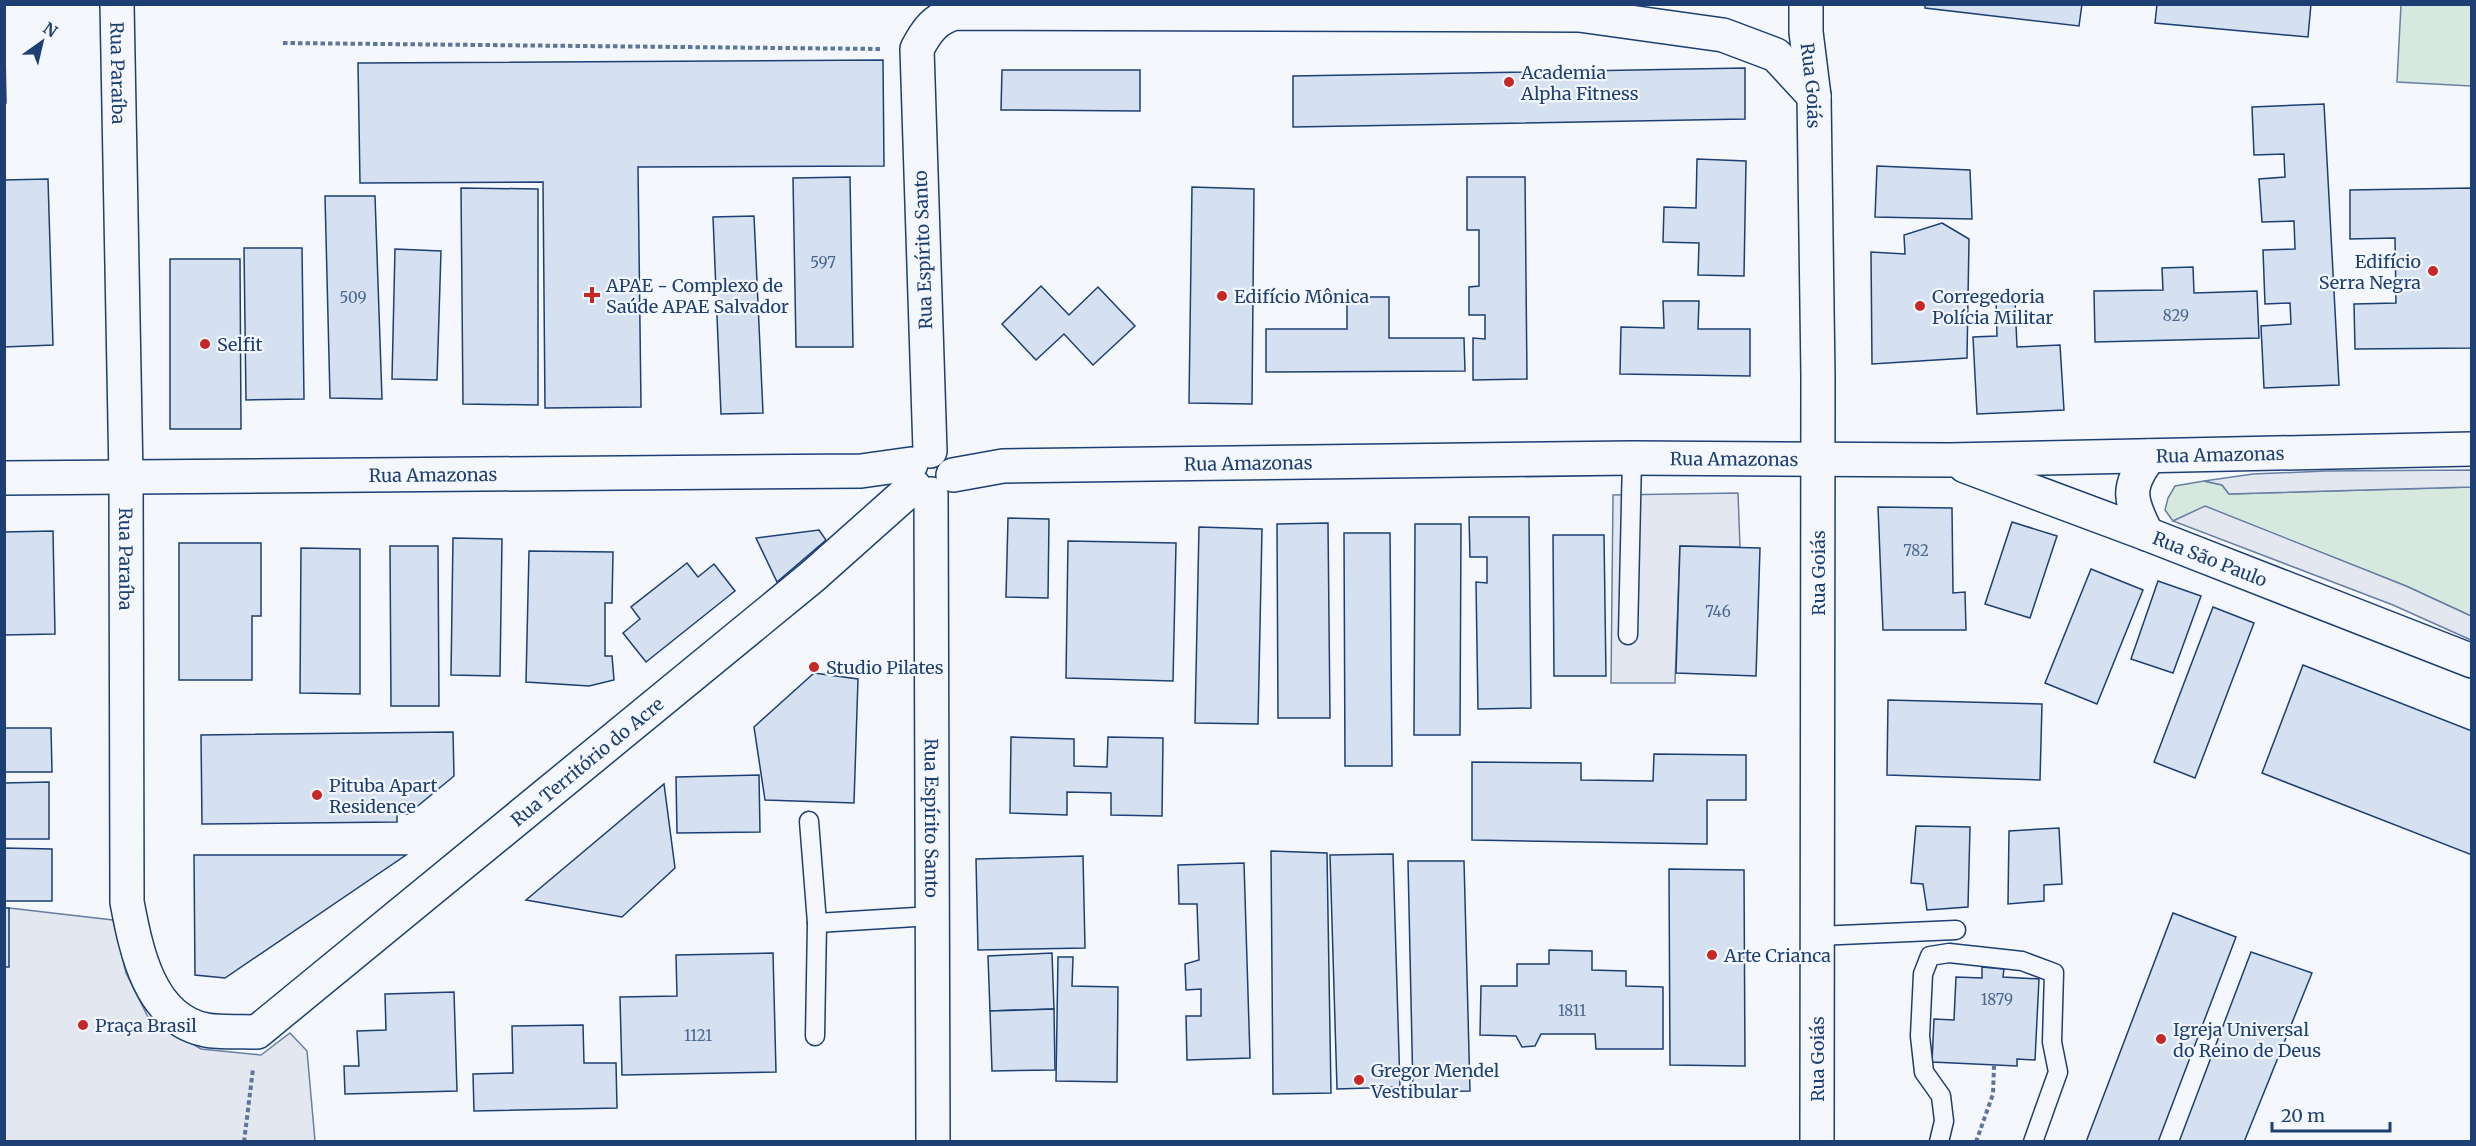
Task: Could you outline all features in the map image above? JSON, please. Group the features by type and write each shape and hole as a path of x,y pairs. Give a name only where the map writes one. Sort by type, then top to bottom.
{"street":[{"name":"Rua Paraíba","path":"117,4 126,477 127,902 135,945 148,980 165,1005 182,1020 205,1030 257,1032"},
{"name":"Rua Goiás","path":"1806,4 1806,32 1814,96 1818,459 1817,1142"},
{"path":"917,49 934,23 955,13 1586,10 1724,35 1776,55 1814,96"},
{"name":"Rua Espírito Santo","path":"917,49 929,474 933,1142"},
{"name":"Rua Amazonas","path":"4,478 861,471 929,474 995,467 1632,458 1949,460 2472,449"},
{"path":"2147,534 2133,502 2132,485 2137,473 2150,456"},
{"name":"Rua São Paulo","path":"1949,460 2147,534 2472,661"},
{"name":"Rua Território do Acre","path":"257,1032 813,576 929,474"}],"lane":[{"path":"1628,635 1632,458"},
{"path":"809,820 817,923 814,1036"},
{"path":"817,923 932,915"},
{"path":"1817,936 1956,930"},
{"path":"1939,1142 1944,1120 1941,1096 1924,1072 1920,1036 1923,974 1930,956 1949,953 2022,961 2054,973 2052,1042 2058,1072 2033,1142"}],"path":[{"path":"283,43 917,49"},
{"path":"244,1142 257,1032"},
{"path":"1976,1142 1993,1094 1994,1065"}],"shaded area":[{"path":"2401,5 2471,5 2471,86 2397,82"},
{"path":"2472,470 2471,487 2229,494 2222,485 2204,481 2253,474 2326,471"},
{"path":"2204,481 2222,485 2229,494 2471,487 2471,616 2406,586 2205,507 2173,521 2165,510 2168,498 2175,486"},
{"path":"1738,493 1740,547 1680,546 1675,683 1611,683 1613,495"},
{"path":"2205,506 2406,586 2471,616 2471,640 2393,605 2173,521"},
{"name":"Praça Brasil","path":"9,908 113,920 126,973 148,1017 201,1049 261,1055 290,1033 307,1051 315,1141 5,1141 4,967"}],"building":[{"path":"4,4 6,103 4,103"},
{"path":"1925,4 2082,4 2079,26 1925,8"},
{"path":"2157,4 2311,4 2308,37 2155,23"},
{"name":"APAE - Complexo de Saúde APAE Salvador","path":"883,60 884,166 638,167 641,407 545,408 543,182 360,183 358,63"},
{"path":"1745,68 1745,119 1293,127 1293,76"},
{"path":"1002,70 1140,70 1140,111 1001,110"},
{"path":"2324,104 2339,385 2264,388 2261,326 2291,324 2290,303 2265,304 2263,250 2295,249 2294,221 2262,222 2259,179 2285,177 2284,154 2254,155 2252,107"},
{"path":"1697,159 1746,161 1744,276 1698,275 1699,243 1663,242 1664,207 1696,208"},
{"path":"1877,166 1970,170 1972,219 1875,217"},
{"path":"850,177 853,347 796,347 793,178"},
{"path":"1467,177 1525,177 1527,379 1473,380 1473,338 1485,339 1485,315 1469,315 1469,287 1479,286 1479,230 1467,230"},
{"path":"48,179 53,345 4,347 4,180"},
{"name":"Edifício Mônica","path":"1192,187 1254,189 1252,404 1189,403"},
{"path":"461,188 538,189 538,405 463,404"},
{"name":"Edifício Serra Negra","path":"2472,188 2472,348 2355,349 2354,304 2396,303 2395,238 2350,239 2350,190"},
{"path":"325,196 375,196 382,399 330,398"},
{"path":"754,216 763,413 721,414 713,217"},
{"name":"Corregedoria Polícia Militar","path":"1942,223 1969,239 1967,358 1872,364 1871,252 1905,254 1904,235"},
{"path":"244,248 302,248 304,399 246,400"},
{"path":"395,249 441,251 437,380 392,379"},
{"name":"Selfit","path":"170,259 240,259 241,429 170,429"},
{"path":"2193,267 2194,293 2257,291 2259,338 2095,342 2094,291 2163,290 2162,268"},
{"path":"1041,286 1069,315 1098,287 1135,326 1093,365 1064,334 1036,360 1002,324"},
{"path":"1347,297 1389,297 1389,338 1464,338 1465,371 1266,372 1266,329 1347,329"},
{"path":"1996,300 2015,300 2017,347 2060,345 2064,410 1977,414 1973,337 1997,336"},
{"path":"1663,301 1699,301 1698,329 1750,329 1750,376 1620,374 1621,327 1664,328"},
{"path":"1878,507 1952,508 1953,593 1965,592 1966,630 1883,630"},
{"path":"1469,517 1529,517 1531,708 1478,709 1476,582 1487,583 1487,557 1470,557"},
{"path":"1008,518 1049,519 1048,598 1006,597"},
{"path":"2012,522 2057,536 2030,618 1985,604"},
{"path":"1328,523 1330,718 1278,718 1277,524"},
{"path":"1415,524 1461,524 1460,735 1414,735"},
{"path":"1199,527 1262,529 1258,724 1195,723"},
{"path":"819,530 826,540 777,582 756,538"},
{"path":"53,531 55,634 4,635 4,532"},
{"path":"1344,533 1390,533 1392,766 1345,766"},
{"path":"1553,535 1604,535 1606,676 1554,676"},
{"path":"453,538 502,539 500,676 451,675"},
{"path":"1068,541 1176,543 1173,681 1066,678"},
{"path":"179,543 261,543 261,616 252,616 252,680 179,680"},
{"path":"390,546 438,546 439,706 391,706"},
{"path":"1680,546 1760,548 1756,676 1676,673"},
{"path":"301,548 360,549 360,694 300,693"},
{"path":"529,551 613,552 612,603 605,603 605,656 612,656 614,680 589,686 526,682"},
{"path":"687,563 698,577 714,564 735,591 646,662 623,633 640,619 631,607"},
{"path":"2091,569 2143,590 2097,704 2045,683"},
{"path":"2158,581 2201,596 2173,673 2131,659"},
{"path":"2213,607 2254,623 2195,778 2154,762"},
{"path":"2303,665 2472,731 2472,855 2262,773"},
{"path":"814,673 858,679 854,803 765,800 754,727"},
{"path":"1888,700 2042,704 2040,780 1887,775"},
{"path":"4,728 51,728 52,772 4,772"},
{"name":"Pituba Apart Residence","path":"453,732 454,776 408,814 397,814 397,822 202,824 201,735"},
{"path":"1011,737 1074,739 1074,766 1107,767 1108,737 1163,738 1162,816 1111,815 1111,793 1067,792 1067,815 1010,813"},
{"path":"1654,754 1746,755 1746,800 1707,800 1707,844 1472,840 1472,762 1581,763 1581,780 1653,781"},
{"path":"759,775 760,832 677,833 676,777"},
{"path":"49,782 49,839 4,839 4,783"},
{"path":"664,784 675,868 622,917 526,900"},
{"path":"1916,826 1970,827 1968,907 1927,910 1923,884 1911,883"},
{"path":"2059,828 2062,884 2044,885 2044,901 2008,904 2009,831"},
{"path":"4,848 52,849 52,901 4,901"},
{"path":"1271,851 1327,853 1331,1093 1273,1094"},
{"path":"1393,854 1400,1087 1337,1089 1330,855"},
{"path":"194,855 406,855 225,978 195,975"},
{"path":"1083,856 1085,948 978,950 976,859"},
{"path":"1408,861 1464,861 1470,1091 1413,1092"},
{"path":"1244,863 1250,1058 1187,1060 1186,1016 1201,1016 1201,989 1186,990 1185,964 1199,960 1197,904 1179,904 1178,865"},
{"path":"1669,869 1744,870 1745,1066 1670,1065"},
{"path":"4,908 9,908 9,967 4,967"},
{"name":"Igreja Universal do Reino de Deus","path":"2173,913 2236,937 2158,1142 2086,1142"},
{"path":"1549,950 1592,951 1592,970 1626,971 1626,986 1663,987 1663,1049 1596,1049 1595,1034 1541,1034 1535,1046 1522,1047 1516,1036 1480,1035 1481,986 1517,986 1517,964 1549,964"},
{"path":"2251,952 2312,973 2244,1142 2179,1142"},
{"path":"773,953 776,1072 622,1075 620,997 677,996 676,955"},
{"path":"1052,953 1054,1009 990,1011 988,956"},
{"path":"1058,957 1073,957 1072,986 1118,987 1117,1082 1056,1081"},
{"path":"1982,967 2004,969 2003,977 2039,979 2035,1060 2017,1059 2017,1066 1932,1062 1934,1019 1954,1020 1956,977 1982,978"},
{"path":"454,992 457,1091 345,1094 344,1066 359,1066 357,1031 386,1030 385,994"},
{"path":"1054,1009 1055,1070 992,1071 990,1011"},
{"path":"583,1025 584,1063 616,1063 617,1108 474,1111 473,1074 513,1073 512,1026"}],"place":[{"name":"Academia Alpha Fitness","path":"1509,82"},
{"name":"Edifício Serra Negra","path":"2433,271"},
{"name":"APAE - Complexo de Saúde APAE Salvador","path":"592,295"},
{"name":"Edifício Mônica","path":"1222,296"},
{"name":"Corregedoria Polícia Militar","path":"1920,306"},
{"name":"Selfit","path":"205,344"},
{"name":"Studio Pilates","path":"814,667"},
{"name":"Pituba Apart Residence","path":"317,795"},
{"name":"Arte Crianca","path":"1712,955"},
{"name":"Praça Brasil","path":"83,1025"},
{"name":"Igreja Universal do Reino de Deus","path":"2161,1039"},
{"name":"Gregor Mendel Vestibular","path":"1359,1080"}]}
